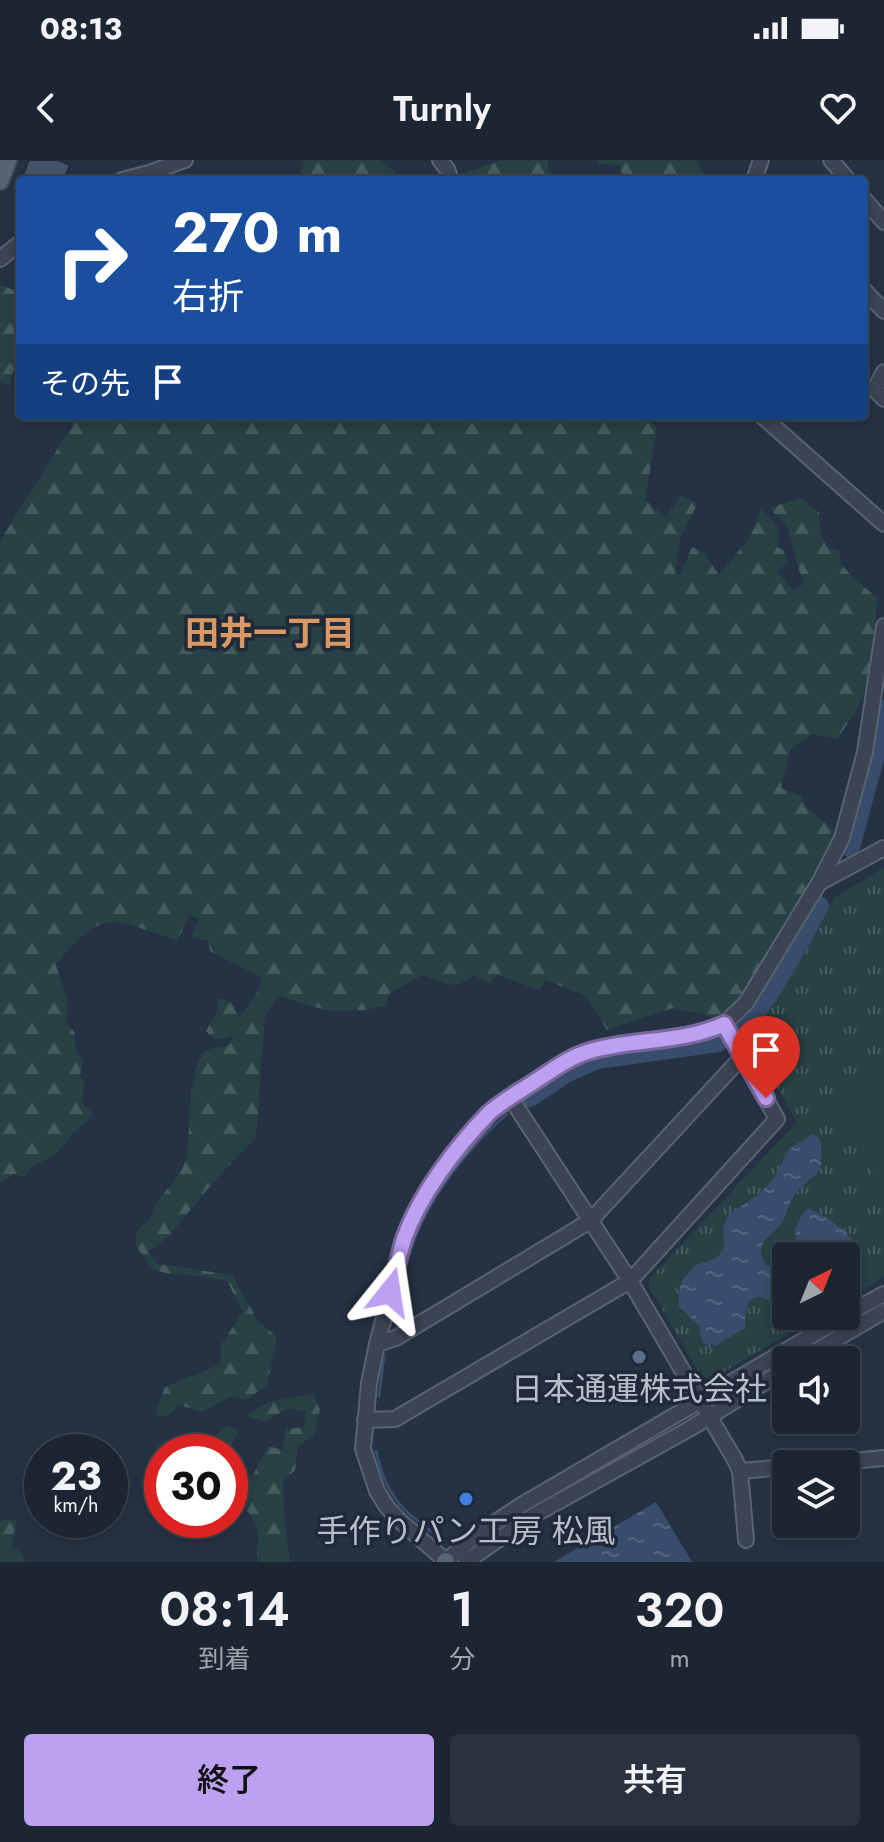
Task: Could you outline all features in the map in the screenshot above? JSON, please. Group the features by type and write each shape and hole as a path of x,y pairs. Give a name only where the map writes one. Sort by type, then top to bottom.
{"main road":[{"path":"0,181 8,160"}],"street":[{"path":"137,176 185,160"},
{"path":"831,160 845,176"},
{"path":"868,204 884,222"},
{"path":"0,259 16,246"},
{"path":"868,294 884,311"},
{"path":"884,372 876,387 884,399"},
{"path":"767,420 883,521"},
{"path":"821,1330 523,1504 479,1533 446,1562 387,1507 377,1491 363,1449 369,1383 404,1239 428,1190 467,1138 510,1097 585,1053 611,1046 706,1032 724,1024 746,1003 819,883 842,838 865,752 884,626"},
{"path":"819,883 884,848"},
{"path":"365,1420 395,1419 630,1281 777,1119 724,1024"},
{"path":"377,1344 396,1338 590,1221 742,1057"},
{"path":"510,1097 630,1281 740,1471 746,1540"},
{"path":"860,1308 884,1294"},
{"path":"825,1346 884,1311"},
{"path":"466,1562 529,1518 772,1378"},
{"path":"860,1460 884,1458"},
{"path":"740,1471 772,1468"}],"green space":[{"path":"304,160 380,160 394,172 393,176 301,174"},
{"path":"502,160 548,160 549,171 554,176 458,176"},
{"path":"598,160 695,160 706,176 622,176 620,165 599,164"},
{"path":"0,285 16,291 16,361 9,385 0,382"},
{"path":"76,420 649,420 657,427 645,500 666,517 680,496 698,503 681,536 675,573 680,575 692,547 704,553 719,575 750,537 761,509 776,525 779,534 777,547 783,550 789,562 777,571 794,591 803,584 787,526 769,508 800,498 819,512 821,534 827,547 840,551 841,564 878,599 867,688 855,713 837,739 812,734 790,750 781,788 802,796 805,806 836,832 813,882 735,1003 718,1018 673,1008 607,1030 586,996 545,980 539,990 497,975 490,984 473,975 454,985 423,975 389,994 386,1005 366,1010 329,1011 278,996 265,1015 256,1137 167,1238 148,1252 158,1264 232,1275 258,1321 277,1337 267,1385 246,1400 230,1397 201,1412 177,1404 166,1416 159,1417 156,1411 165,1387 221,1364 221,1345 243,1311 227,1281 157,1270 147,1264 136,1246 135,1238 184,1165 192,1085 200,1058 206,1051 229,1046 233,1036 213,1039 206,1031 218,1009 217,998 232,1003 239,1017 256,995 263,978 210,951 208,941 191,937 199,919 189,914 178,941 117,922 99,925 82,936 56,965 67,1000 66,1022 75,1033 75,1048 83,1061 80,1075 85,1085 81,1103 94,1114 57,1153 31,1168 24,1177 14,1174 0,1184 0,541"},
{"path":"884,868 884,1277 860,1292 860,1242 772,1242 772,1330 794,1330 712,1379 702,1378 649,1287 650,1278 797,1122 747,1034 825,906 829,907 835,897"},
{"path":"884,1063 884,1192 834,1106 839,1091"},
{"path":"313,1394 320,1410 315,1435 298,1446 295,1470 283,1481 290,1562 258,1562 257,1530 248,1512 248,1475 253,1475 268,1446 282,1450 286,1429 304,1427 306,1411 286,1409 266,1422 251,1418 248,1414 269,1402"},
{"path":"228,1425 238,1431 237,1434 216,1434"},
{"path":"0,1520 16,1520 12,1547 21,1552 26,1562 0,1562"}],"water":[{"path":"813,1134 821,1144 821,1165 817,1174 795,1194 781,1224 761,1248 765,1263 772,1268 772,1302 761,1297 751,1299 745,1328 715,1346 711,1343 711,1349 708,1349 708,1345 702,1342 699,1325 679,1307 679,1290 683,1279 696,1265 715,1259 724,1250 723,1228 728,1215 758,1195 774,1178 789,1149"},
{"path":"808,1208 824,1216 853,1242 795,1242 797,1225"},
{"path":"656,1502 692,1562 554,1562"}],"building":[{"path":"29,160 58,160 70,165 66,176 23,176"}],"waterway":[{"path":"850,847 881,733 884,710"},
{"path":"741,1030 773,986 819,906"},
{"path":"530,1097 566,1073 597,1059 718,1042"},
{"path":"390,1326 409,1253 420,1225 465,1156 507,1114"},
{"path":"379,1396 384,1356"},
{"path":"376,1451 392,1494 408,1513 444,1541"}],"place":[{"name":"日本通運株式会社","path":"639,1357"},
{"name":"手作りパン工房 松風","path":"466,1499"}],"district":[{"name":"田井一丁目","path":"270,633"}],"route":[{"path":"390,1292 404,1239 415,1212 445,1167 491,1112 561,1065 585,1053 611,1046 706,1032 724,1024 766,1098"}]}
